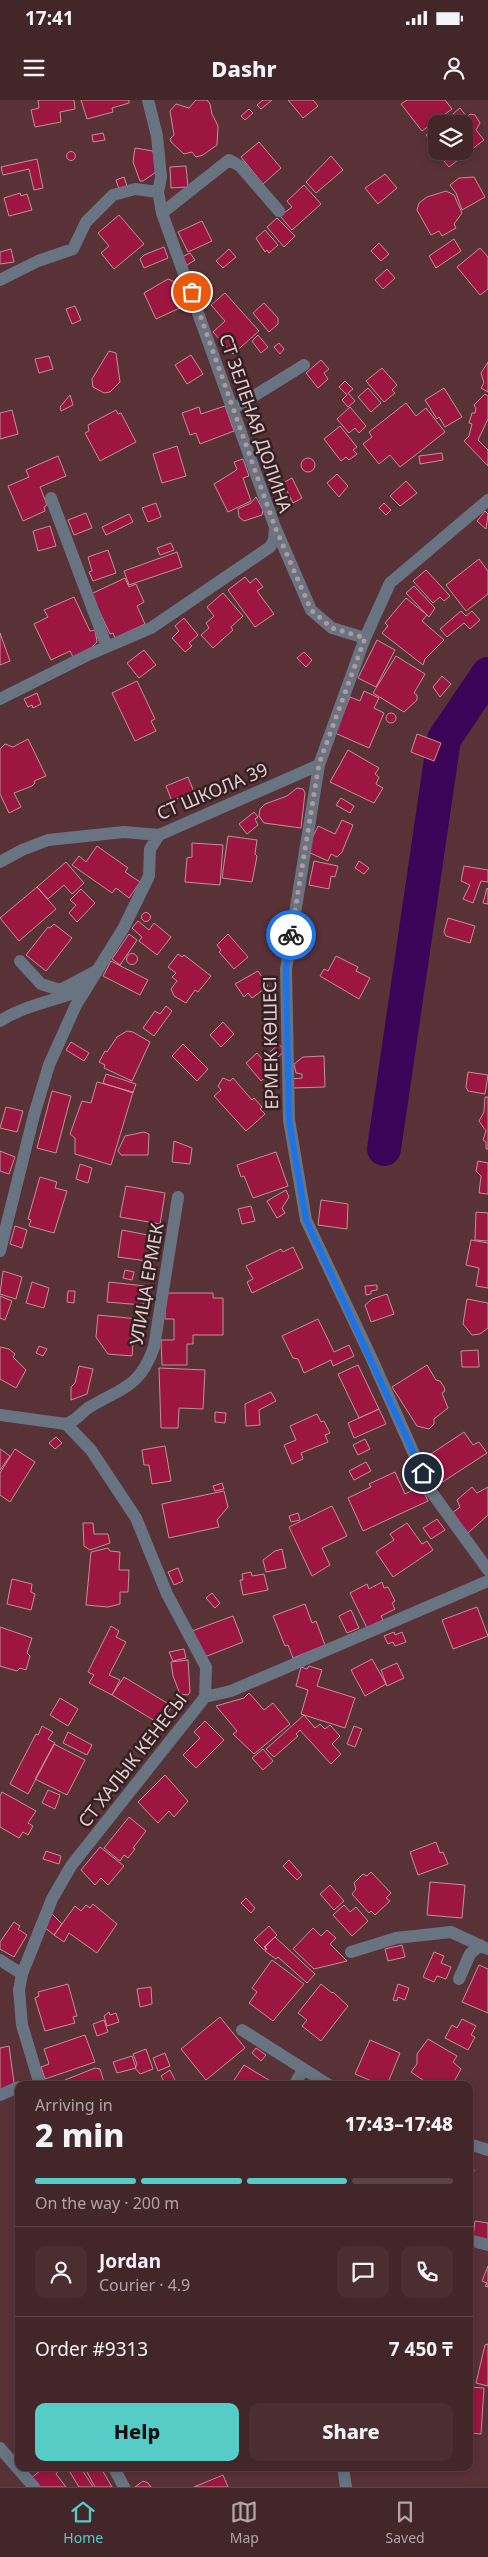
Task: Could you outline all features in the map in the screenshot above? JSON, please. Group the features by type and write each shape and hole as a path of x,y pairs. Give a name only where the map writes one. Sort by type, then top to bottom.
{"street":[{"name":"СТ ЗЕЛЕНАЯ ДОЛИНА","path":"148,100 157,136 161,177 158,192 162,213 275,527 311,610 332,628 365,638"},
{"path":"162,213 229,160 240,166 279,211"},
{"path":"0,280 38,261 73,249 86,222 113,195 135,189 149,189 158,192"},
{"path":"233,409 304,365"},
{"path":"51,498 107,647"},
{"name":"ЕРМЕК КӨШЕСІ","path":"488,500 390,583 365,638 319,764 286,969 289,1120 306,1220 371,1356 430,1490 488,1570"},
{"name":"СТ ЗЕЛЕНАЯ ДОЛИНА","path":"0,699 107,647 151,628 270,547 274,540 275,527"},
{"name":"СТ ШКОЛА 39","path":"0,862 22,850 48,840 124,832 159,835 319,764"},
{"path":"0,1251 34,1115 49,1065 63,1031 84,989 123,929 150,876 150,849 159,835"},
{"path":"20,961 41,984 60,990 96,971"},
{"path":"0,1021 35,1003 67,997 84,989"},
{"name":"УЛИЦА ЕРМЕК","path":"66,1424 74,1421 86,1409 128,1386 147,1368 154,1347 178,1197"},
{"path":"0,1415 66,1424"},
{"name":"СТ ХАЛЫК КЕНЕСЫ","path":"39,2081 22,2025 19,1990 22,1974 52,1899 71,1866 205,1697 206,1667 168,1594 136,1518 91,1450 66,1424"},
{"path":"205,1697 231,1691 488,1581"},
{"path":"352,1952 396,1938 451,1932 484,1947"},
{"path":"459,1979 470,1954 484,1947"},
{"path":"0,1960 22,1974"},
{"path":"242,2030 322,2081"},
{"path":"296,2081 302,2070"},
{"path":"0,2095 15,2089"},
{"path":"473,2145 488,2150"},
{"path":"473,2241 488,2245"},
{"path":"0,2448 15,2465"},
{"path":"20,2471 34,2487"},
{"path":"116,2471 124,2487"},
{"path":"344,2471 346,2487"}],"building":[{"path":"38,100 74,100 75,109 60,112 61,122 35,127 31,110 39,108"},
{"path":"81,100 129,100 129,103 112,108 113,112 87,119"},
{"path":"196,100 207,100 218,126 217,145 203,155 196,157 192,152 184,154 171,142 170,139 174,135 170,111 176,104 189,108"},
{"path":"263,100 272,100 261,109 257,105"},
{"path":"288,100 313,100 318,106 303,118"},
{"path":"407,100 445,100 452,109 444,115 428,115 428,127 422,131 401,104"},
{"path":"460,108 465,115 452,115"},
{"path":"249,109 253,113 245,120 241,116"},
{"path":"470,114 475,115 480,123 476,130 484,140 473,148 473,115"},
{"path":"103,133 105,140 93,142 92,135"},
{"path":"259,142 281,168 263,184 241,157"},
{"path":"135,148 153,151 156,172 143,181 140,181 133,162"},
{"path":"71,152 75,156 71,160 67,156"},
{"path":"331,156 343,170 316,193 306,182"},
{"path":"37,159 43,188 34,190 29,169 3,175 1,167"},
{"path":"443,160 458,160 449,167"},
{"path":"186,166 188,187 171,188 170,167"},
{"path":"385,174 397,188 378,204 365,188"},
{"path":"124,177 127,186 119,189 116,180"},
{"path":"474,177 485,197 462,210 456,193 450,185 459,178"},
{"path":"304,185 321,204 292,230 280,216 292,207 287,201"},
{"path":"446,191 454,195 462,213 454,224 456,228 442,236 439,231 431,235 417,210 419,203 427,197"},
{"path":"20,193 21,196 27,194 32,210 9,216 4,198"},
{"path":"119,215 144,244 114,269 101,253 109,246 98,233"},
{"path":"277,218 295,236 284,247 267,227"},
{"path":"202,221 212,241 188,252 178,232"},
{"path":"265,230 278,245 269,253 267,250 265,252 256,238"},
{"path":"454,239 461,251 436,268 429,256"},
{"path":"379,243 389,254 381,261 371,251"},
{"path":"164,247 168,258 144,268 140,259 144,255"},
{"path":"480,248 488,257 488,289 480,295 457,267"},
{"path":"11,249 14,262 0,264 0,252"},
{"path":"229,249 236,257 223,268 216,261"},
{"path":"190,253 195,260 187,265 182,257"},
{"path":"387,269 395,278 383,289 375,280"},
{"path":"168,279 173,281 184,306 156,319 144,293"},
{"path":"225,293 259,331 233,354 213,332 225,321 211,305"},
{"path":"264,303 278,318 278,324 269,332 253,313"},
{"path":"75,306 81,320 72,324 66,309"},
{"path":"258,335 268,347 261,353 252,341"},
{"path":"279,343 284,349 280,354 274,347"},
{"path":"109,351 116,353 120,382 110,392 104,393 93,387 92,379"},
{"path":"191,355 203,374 187,384 175,365"},
{"path":"49,356 53,369 39,373 35,359"},
{"path":"321,360 329,369 324,373 328,379 318,388 306,373"},
{"path":"488,362 488,392 481,388 484,383 481,373"},
{"path":"382,368 397,385 392,390 395,393 384,402 366,381"},
{"path":"345,381 353,389 348,393 355,401 348,407 342,400 347,395 339,387"},
{"path":"368,388 381,403 371,412 358,397"},
{"path":"444,388 462,417 445,427 439,417 437,419 425,400"},
{"path":"485,394 488,396 488,419 478,440 488,450 488,466 464,441 469,436 472,424 469,423 472,413 475,413 476,409 474,405"},
{"path":"70,395 73,405 61,411 60,407"},
{"path":"406,403 416,416 426,408 445,432 400,467 390,455 379,464 363,444 372,437 369,432"},
{"path":"225,406 234,431 200,444 196,433 190,435 182,413 199,407 201,414"},
{"path":"350,407 366,426 359,433 355,428 349,433 337,419"},
{"path":"12,410 18,434 0,439 0,413"},
{"path":"116,410 118,414 121,413 136,442 100,461 85,433 89,431 88,425"},
{"path":"340,426 357,447 353,450 357,454 349,460 346,457 341,461 324,439"},
{"path":"177,446 186,476 162,483 153,454"},
{"path":"442,453 443,460 420,464 419,456"},
{"path":"58,456 66,476 40,487 47,505 44,507 45,511 23,521 8,486 29,477 26,470"},
{"path":"305,458 311,458 315,465 311,472 305,472 301,468 301,462"},
{"path":"243,459 249,476 243,478 251,501 228,512 214,484 235,471 237,469 234,462"},
{"path":"337,474 348,486 339,497 327,483"},
{"path":"292,478 302,498 293,503 283,483"},
{"path":"406,481 417,493 400,506 390,496"},
{"path":"256,497 263,510 262,515 244,521 239,517 238,509 251,503"},
{"path":"156,503 161,517 148,522 142,508"},
{"path":"384,503 391,510 386,515 379,508"},
{"path":"485,511 488,514 486,529 477,521"},
{"path":"86,513 92,528 74,535 68,520"},
{"path":"129,514 133,522 106,535 102,527"},
{"path":"50,526 56,546 38,551 33,531"},
{"path":"171,543 174,550 160,555 157,548"},
{"path":"108,550 116,573 93,581 89,572 92,571 88,557"},
{"path":"177,552 182,567 129,585 124,571"},
{"path":"479,559 488,571 488,594 466,611 446,585"},
{"path":"426,570 450,596 444,601 440,597 433,603 413,581"},
{"path":"245,577 250,583 256,578 263,587 257,591 274,614 255,627 228,590"},
{"path":"125,578 129,587 136,584 144,602 137,606 145,624 115,638 113,633 110,634 91,594"},
{"path":"414,586 435,608 429,617 406,593"},
{"path":"223,593 243,616 231,627 233,630 213,648 201,635 209,628 206,623 214,616 207,607"},
{"path":"74,597 90,631 95,630 97,642 90,649 73,657 70,651 51,660 34,624 48,617 44,610"},
{"path":"406,598 427,615 422,621 444,640 425,659 423,665 382,633 388,626 385,623"},
{"path":"461,611 466,616 472,611 480,620 470,629 464,623 447,637 440,629"},
{"path":"184,618 198,635 189,643 192,646 185,652 172,638 179,631 175,626"},
{"path":"0,633 10,661 0,665"},
{"path":"377,640 395,650 376,687 358,678"},
{"path":"144,650 156,665 139,678 127,663"},
{"path":"304,652 312,660 306,667 297,658"},
{"path":"396,656 425,674 414,693 417,695 417,700 404,712 373,693"},
{"path":"442,676 451,684 440,697 433,687"},
{"path":"137,681 155,719 151,721 156,731 135,741 112,693"},
{"path":"364,691 379,698 374,708 384,713 369,748 335,733 350,697 360,701"},
{"path":"37,693 41,704 33,708 32,705 28,707 24,699"},
{"path":"389,713 393,713 396,718 393,723 389,723 386,720 386,716"},
{"path":"417,734 441,743 434,761 411,752"},
{"path":"28,739 46,776 34,781 35,783 32,786 14,793 21,807 9,813 0,794 0,749 5,744 13,747"},
{"path":"348,750 379,768 375,774 379,777 376,784 383,788 374,803 330,782"},
{"path":"188,777 194,792 172,801 166,786"},
{"path":"297,788 303,789 305,793 301,828 264,823 259,816 260,809 265,804 287,796"},
{"path":"341,798 354,806 350,813 336,805"},
{"path":"254,812 258,817 255,819 258,825 247,834 239,824"},
{"path":"342,820 353,825 342,852 337,857 331,854 328,861 306,851 318,826 335,834"},
{"path":"228,836 257,840 255,854 257,856 252,882 222,878"},
{"path":"192,843 223,845 220,885 185,882 187,858 192,857"},
{"path":"97,846 128,868 125,872 140,882 129,898 116,888 112,893 72,865 79,856 86,862"},
{"path":"314,861 338,866 335,877 331,876 329,889 309,885"},
{"path":"359,861 369,868 364,874 355,868"},
{"path":"66,862 84,883 72,894 64,885 48,899 37,887"},
{"path":"464,866 488,870 488,882 481,881 473,903 463,899 470,885 461,881"},
{"path":"37,887 56,909 19,941 0,918"},
{"path":"81,889 95,903 77,922 69,913 76,905 70,900"},
{"path":"488,889 488,904 483,903"},
{"path":"146,912 151,917 146,922 141,917"},
{"path":"448,918 475,926 470,943 446,936 444,932"},
{"path":"138,921 149,930 154,923 171,937 157,955 139,941 142,937 132,928"},
{"path":"54,924 72,938 46,971 26,955 48,927 50,928"},
{"path":"129,934 137,940 120,965 112,959"},
{"path":"228,934 248,957 234,969 219,952 221,950 217,945"},
{"path":"130,954 134,954 137,959 136,963 130,964 127,961 127,957"},
{"path":"178,954 182,957 184,955 211,976 198,992 195,990 186,1003 174,996 171,989 177,981 172,977 176,973 168,967"},
{"path":"336,956 358,967 356,971 370,978 359,999 320,976 324,969 328,971"},
{"path":"111,961 148,980 140,995 103,976"},
{"path":"258,971 268,986 252,998 248,993 244,997 235,984"},
{"path":"166,1006 172,1011 154,1036 143,1028 155,1011 160,1014"},
{"path":"223,1022 234,1034 221,1047 210,1035"},
{"path":"127,1031 133,1032 150,1042 132,1081 104,1068 105,1065 99,1062 105,1051 107,1052 117,1037"},
{"path":"71,1042 89,1053 84,1061 66,1050"},
{"path":"183,1044 208,1069 197,1081 172,1056"},
{"path":"279,1044 285,1051 271,1063 275,1069 261,1081 246,1063 257,1053 262,1059"},
{"path":"324,1056 325,1087 292,1088 292,1079 302,1078 302,1074 296,1073 294,1064 303,1057"},
{"path":"468,1072 488,1075 485,1094 468,1091 466,1087"},
{"path":"106,1074 136,1084 133,1093 103,1083"},
{"path":"223,1078 230,1081 233,1078 252,1100 254,1098 262,1107 260,1109 265,1114 246,1131 214,1096 221,1090 218,1086"},
{"path":"97,1082 133,1092 111,1165 75,1154 75,1138 70,1134 82,1101 91,1103"},
{"path":"52,1091 71,1096 56,1153 37,1148"},
{"path":"485,1097 488,1097 488,1149 486,1149 486,1142 483,1140 486,1131 479,1121 484,1112"},
{"path":"6,1107 23,1111 17,1132 0,1128"},
{"path":"144,1132 149,1134 148,1155 121,1155 118,1151 125,1136"},
{"path":"174,1141 192,1148 190,1164 172,1162"},
{"path":"0,1151 15,1157 9,1174 0,1171"},
{"path":"276,1152 288,1186 253,1198 244,1176 241,1177 237,1165"},
{"path":"478,1161 488,1163 488,1194 479,1193 481,1176 476,1171"},
{"path":"80,1164 92,1168 88,1183 76,1179"},
{"path":"40,1177 57,1182 55,1188 67,1191 54,1233 29,1226 31,1220 28,1219"},
{"path":"126,1186 165,1193 160,1224 120,1217"},
{"path":"286,1190 289,1197 282,1208 285,1213 277,1218 267,1201"},
{"path":"321,1200 348,1204 347,1229 318,1225"},
{"path":"251,1206 255,1221 242,1224 238,1209"},
{"path":"476,1212 488,1213 488,1241 475,1240"},
{"path":"15,1226 27,1230 22,1248 10,1244"},
{"path":"122,1230 158,1237 154,1262 118,1257"},
{"path":"471,1240 488,1243 488,1288 476,1286 479,1268 466,1265"},
{"path":"293,1247 303,1268 252,1293 247,1282 253,1279 246,1266 281,1249 283,1252"},
{"path":"125,1270 134,1272 132,1280 123,1278"},
{"path":"3,1271 22,1277 16,1299 0,1294"},
{"path":"32,1282 49,1288 44,1308 26,1303"},
{"path":"109,1282 145,1286 143,1305 107,1302"},
{"path":"377,1285 377,1290 371,1291 371,1294 366,1295 365,1286"},
{"path":"68,1291 75,1291 74,1303 67,1302"},
{"path":"165,1293 213,1293 213,1298 223,1298 223,1335 193,1335 193,1344 187,1344 187,1365 162,1365 161,1340 174,1340 174,1319 165,1319"},
{"path":"387,1294 394,1314 371,1322 365,1305 372,1299"},
{"path":"0,1296 12,1301 5,1320 0,1318"},
{"path":"467,1299 488,1303 488,1328 480,1334 472,1335 463,1324"},
{"path":"98,1315 138,1319 137,1342 133,1343 132,1356 108,1354 96,1337"},
{"path":"318,1319 334,1352 349,1345 354,1356 333,1366 331,1360 304,1373 298,1359 293,1358 282,1336"},
{"path":"39,1346 47,1349 43,1356 36,1353"},
{"path":"0,1347 9,1349 15,1354 13,1357 26,1370 16,1388 0,1379"},
{"path":"478,1350 479,1367 462,1367 461,1351"},
{"path":"358,1365 379,1409 359,1418 338,1374"},
{"path":"427,1365 436,1380 440,1381 444,1387 445,1391 442,1393 448,1408 434,1419 434,1424 429,1429 417,1426 392,1387"},
{"path":"79,1366 93,1369 87,1394 71,1400 71,1387 75,1383"},
{"path":"159,1368 205,1370 203,1409 179,1408 178,1428 161,1428"},
{"path":"271,1392 276,1401 259,1410 260,1425 246,1426 245,1404"},
{"path":"379,1409 386,1424 354,1438 348,1423"},
{"path":"215,1412 226,1413 225,1423 215,1422"},
{"path":"317,1414 321,1422 324,1421 330,1433 325,1435 328,1442 301,1453 303,1459 292,1464 284,1445 296,1440 290,1426"},
{"path":"464,1432 473,1445 479,1442 487,1453 438,1485 422,1460"},
{"path":"56,1437 62,1443 55,1449 49,1443"},
{"path":"365,1439 370,1449 358,1455 353,1445"},
{"path":"165,1446 171,1481 152,1484 149,1465 144,1465 142,1450"},
{"path":"0,1449 10,1456 0,1470"},
{"path":"15,1449 35,1462 10,1502 0,1495 0,1473"},
{"path":"366,1462 371,1471 354,1480 349,1471"},
{"path":"395,1472 405,1494 421,1486 428,1501 363,1531 348,1498 371,1487 369,1484"},
{"path":"222,1483 224,1489 215,1491 213,1486"},
{"path":"472,1487 477,1493 488,1487 488,1515 468,1533 451,1514 460,1507 457,1500"},
{"path":"224,1491 228,1507 217,1520 219,1527 169,1538 162,1504"},
{"path":"332,1506 347,1536 322,1548 330,1565 312,1576 289,1527"},
{"path":"298,1513 300,1520 291,1522 289,1516"},
{"path":"437,1519 445,1530 431,1539 423,1528"},
{"path":"83,1523 93,1523 94,1534 108,1534 110,1543 90,1550 84,1546"},
{"path":"407,1523 422,1544 427,1541 433,1550 393,1577 376,1552 394,1540 390,1534"},
{"path":"108,1548 110,1551 120,1552 119,1570 129,1570 128,1592 120,1592 120,1604 108,1607 86,1605 91,1552"},
{"path":"282,1549 286,1568 266,1572 263,1560 275,1551"},
{"path":"178,1568 183,1581 174,1585 168,1572"},
{"path":"251,1572 252,1576 264,1574 268,1590 243,1595 240,1580 243,1580 242,1574"},
{"path":"12,1579 32,1584 31,1592 35,1594 31,1610 7,1604"},
{"path":"382,1582 384,1588 388,1587 395,1601 392,1603 395,1609 381,1616 383,1620 367,1628 350,1593 367,1584 369,1589"},
{"path":"212,1593 220,1603 215,1608 206,1598"},
{"path":"305,1604 312,1623 316,1621 325,1645 293,1658 288,1645 285,1646 273,1616"},
{"path":"477,1607 488,1636 453,1649 442,1620"},
{"path":"351,1610 359,1628 347,1633 339,1616"},
{"path":"233,1616 243,1642 202,1658 192,1631"},
{"path":"111,1626 119,1631 116,1637 126,1642 109,1675 120,1680 112,1695 89,1683 94,1675 88,1672"},
{"path":"0,1627 32,1638 27,1653 30,1656 26,1670 20,1668 17,1671 0,1666"},
{"path":"394,1632 395,1635 402,1632 406,1642 395,1646 393,1642 388,1644 384,1636"},
{"path":"184,1649 186,1658 173,1661 169,1652"},
{"path":"372,1659 386,1684 365,1696 351,1670"},
{"path":"188,1660 190,1692 188,1695 180,1694 173,1676 171,1662"},
{"path":"397,1663 404,1678 387,1686 381,1670"},
{"path":"309,1666 322,1670 317,1686 355,1698 345,1728 301,1714 308,1690 296,1686 301,1667 307,1669"},
{"path":"124,1677 172,1706 160,1724 112,1695"},
{"path":"249,1693 264,1710 273,1703 290,1724 254,1754 233,1734 237,1731 216,1706 244,1698"},
{"path":"60,1698 78,1709 68,1726 50,1715"},
{"path":"304,1715 315,1728 320,1724 325,1729 330,1725 340,1736 332,1744 341,1754 331,1764 300,1730 296,1734 298,1736 274,1757 266,1749"},
{"path":"205,1721 224,1740 196,1768 183,1755 200,1738 194,1732"},
{"path":"42,1726 53,1732 48,1739 55,1743 28,1794 10,1784"},
{"path":"354,1726 362,1729 355,1747 347,1744"},
{"path":"68,1732 92,1745 87,1755 63,1743"},
{"path":"54,1744 85,1760 67,1795 35,1779"},
{"path":"263,1749 273,1761 263,1770 252,1758"},
{"path":"165,1775 188,1801 174,1817 169,1811 158,1823 138,1802"},
{"path":"48,1790 60,1795 55,1809 42,1803"},
{"path":"2,1792 36,1811 28,1823 33,1826 28,1835 23,1832 19,1838 0,1827 0,1796"},
{"path":"129,1817 146,1831 128,1858 124,1855 120,1861 104,1848"},
{"path":"436,1842 440,1853 443,1852 448,1864 418,1875 410,1852"},
{"path":"100,1847 124,1866 108,1885 101,1878 95,1885 81,1870"},
{"path":"46,1851 61,1856 59,1864 43,1859"},
{"path":"289,1860 302,1875 297,1880 283,1866"},
{"path":"371,1872 391,1893 386,1898 390,1901 375,1915 371,1911 369,1913 352,1894 356,1889 354,1883 363,1874 367,1876"},
{"path":"430,1882 465,1885 462,1918 427,1915"},
{"path":"330,1885 344,1901 334,1910 320,1894"},
{"path":"246,1898 255,1908 251,1913 241,1903"},
{"path":"93,1904 117,1924 97,1953 69,1933 64,1942 54,1935 75,1906 81,1911 86,1905 90,1908"},
{"path":"344,1905 350,1912 356,1907 368,1921 352,1936 333,1915"},
{"path":"52,1914 62,1924 54,1935 43,1926"},
{"path":"14,1922 20,1926 18,1929 27,1935 14,1957 0,1949 0,1942"},
{"path":"269,1926 277,1935 264,1947 266,1949 264,1950 254,1940"},
{"path":"313,1928 321,1936 327,1930 336,1938 330,1944 347,1961 314,1969 293,1949"},
{"path":"275,1937 315,1974 307,1983 278,1957 276,1959 265,1951 267,1949 265,1947"},
{"path":"402,1945 405,1957 388,1961 385,1949"},
{"path":"434,1952 444,1956 441,1963 451,1967 446,1979 437,1976 434,1982 423,1977"},
{"path":"272,1960 304,1984 273,2021 249,2003 257,1992 252,1988"},
{"path":"479,1965 488,1969 488,2013 462,2002"},
{"path":"68,1984 77,2016 73,2017 75,2023 45,2031 35,1998 39,1996 38,1992"},
{"path":"321,1984 348,2006 321,2041 302,2026 307,2020 298,2013"},
{"path":"398,1984 409,1988 405,2000 398,1997 397,2001 393,2000"},
{"path":"151,1987 152,2004 140,2007 137,1989"},
{"path":"109,2012 110,2015 116,2013 119,2022 107,2026 104,2016"},
{"path":"220,2017 245,2048 206,2080 181,2049"},
{"path":"462,2019 476,2026 471,2035 475,2037 468,2050 445,2038 452,2025 457,2028"},
{"path":"104,2020 108,2032 97,2036 93,2024"},
{"path":"85,2035 95,2062 45,2079 41,2067 49,2064 44,2049"},
{"path":"428,2039 457,2056 453,2062 461,2069 454,2081 424,2081 411,2072 417,2064 417,2054"},
{"path":"370,2040 400,2053 389,2081 372,2081 355,2074"},
{"path":"9,2046 14,2083 0,2091 0,2048"},
{"path":"256,2048 266,2055 261,2061 252,2053"},
{"path":"146,2049 153,2069 140,2074 135,2068 137,2064 133,2054"},
{"path":"165,2053 170,2066 158,2071 153,2058"},
{"path":"132,2056 136,2068 117,2073 113,2062"},
{"path":"244,2065 270,2081 234,2081"},
{"path":"95,2068 100,2069 104,2081 65,2081"},
{"path":"170,2070 176,2081 164,2081 161,2076"},
{"path":"475,2221 488,2223 488,2241 473,2239"},
{"path":"488,2266 488,2287 485,2286 487,2283 482,2281"},
{"path":"488,2344 488,2386 476,2383 485,2345"},
{"path":"473,2387 484,2388 481,2434 473,2433"},
{"path":"40,2471 58,2471 56,2474 66,2487 38,2487 31,2478"},
{"path":"69,2471 83,2471 93,2487 79,2487"},
{"path":"87,2471 103,2471 112,2487 95,2487"},
{"path":"223,2475 228,2487 194,2487"},
{"path":"143,2481 151,2487 135,2487"}],"waterway":[{"path":"384,1149 444,739 488,674"}],"way so far":[{"path":"192,292 275,527 311,610 332,628 365,638 319,764 291,935"}],"route":[{"path":"291,935 286,969 289,1120 306,1220 371,1356 423,1473"}]}
